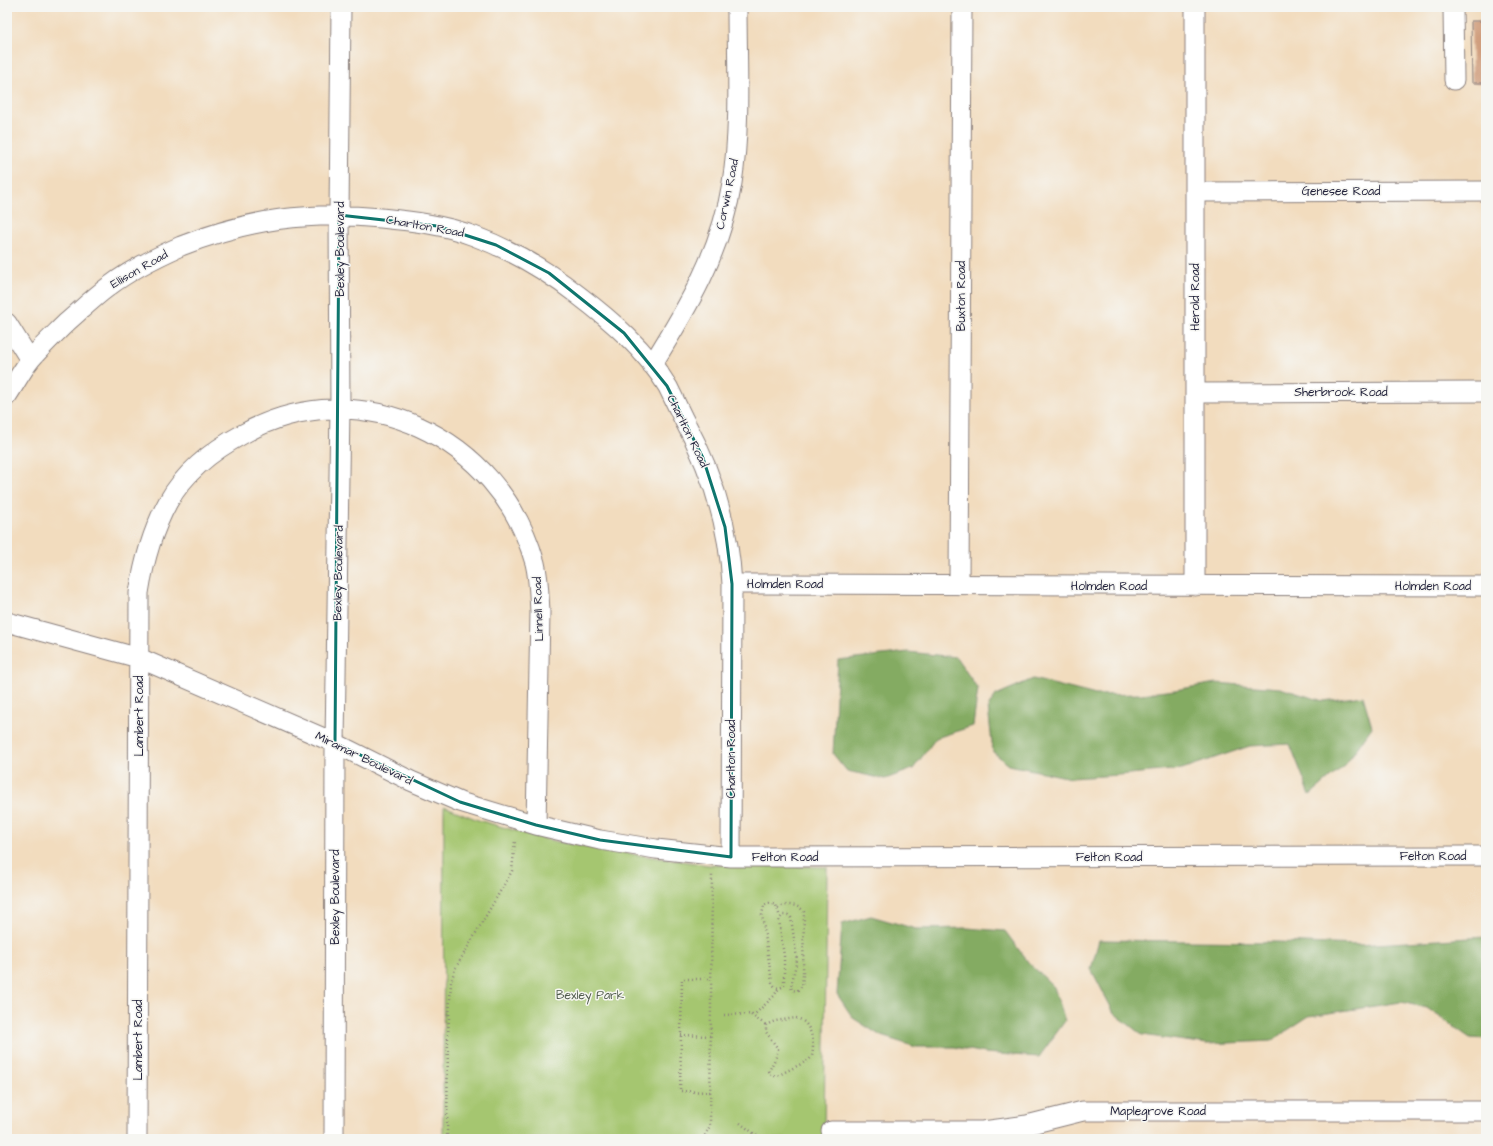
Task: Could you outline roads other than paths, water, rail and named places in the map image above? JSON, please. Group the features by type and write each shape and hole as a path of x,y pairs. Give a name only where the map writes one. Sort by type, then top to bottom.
{"street":[{"name":"Bexley Boulevard","path":"334,1139 336,743 340,408 339,216 341,7"},
{"name":"Corwin Road","path":"652,366 684,314 698,286 715,246 732,184 737,143 737,7"},
{"name":"Buxton Road","path":"959,585 962,7"},
{"name":"Herold Road","path":"1195,7 1195,586"},
{"path":"1453,7 1454,80"},
{"name":"Genesee Road","path":"1195,192 1486,191"},
{"name":"Ellison Road","path":"7,396 30,360 83,308 109,286 148,261 197,240 231,228 304,216 339,216"},
{"name":"Charlton Road","path":"339,216 409,221 437,226 472,235 523,258 549,273 590,303 624,333 667,386 692,435 710,476 717,495 731,559 731,857"},
{"path":"7,323 30,360"},
{"name":"Sherbrook Road","path":"1195,393 1486,392"},
{"name":"Lambert Road","path":"137,1139 139,593 143,568 158,522 175,492 207,457 248,431 288,415 311,410 340,408"},
{"name":"Linnell Road","path":"340,408 393,416 435,434 471,459 503,495 517,517 535,563 539,589 540,612 536,825"},
{"name":"Holmden Road","path":"732,584 1486,586"},
{"name":"Miramar Boulevard","path":"7,622 139,658 336,743 411,781 460,802 536,825 614,842 656,849 731,857"},
{"name":"Felton Road","path":"731,857 1486,856"},
{"name":"Maplegrove Road","path":"831,1130 983,1131 1027,1125 1083,1111 1486,1111"}],"park label":[{"name":"Bexley Park","path":"590,995"}]}
